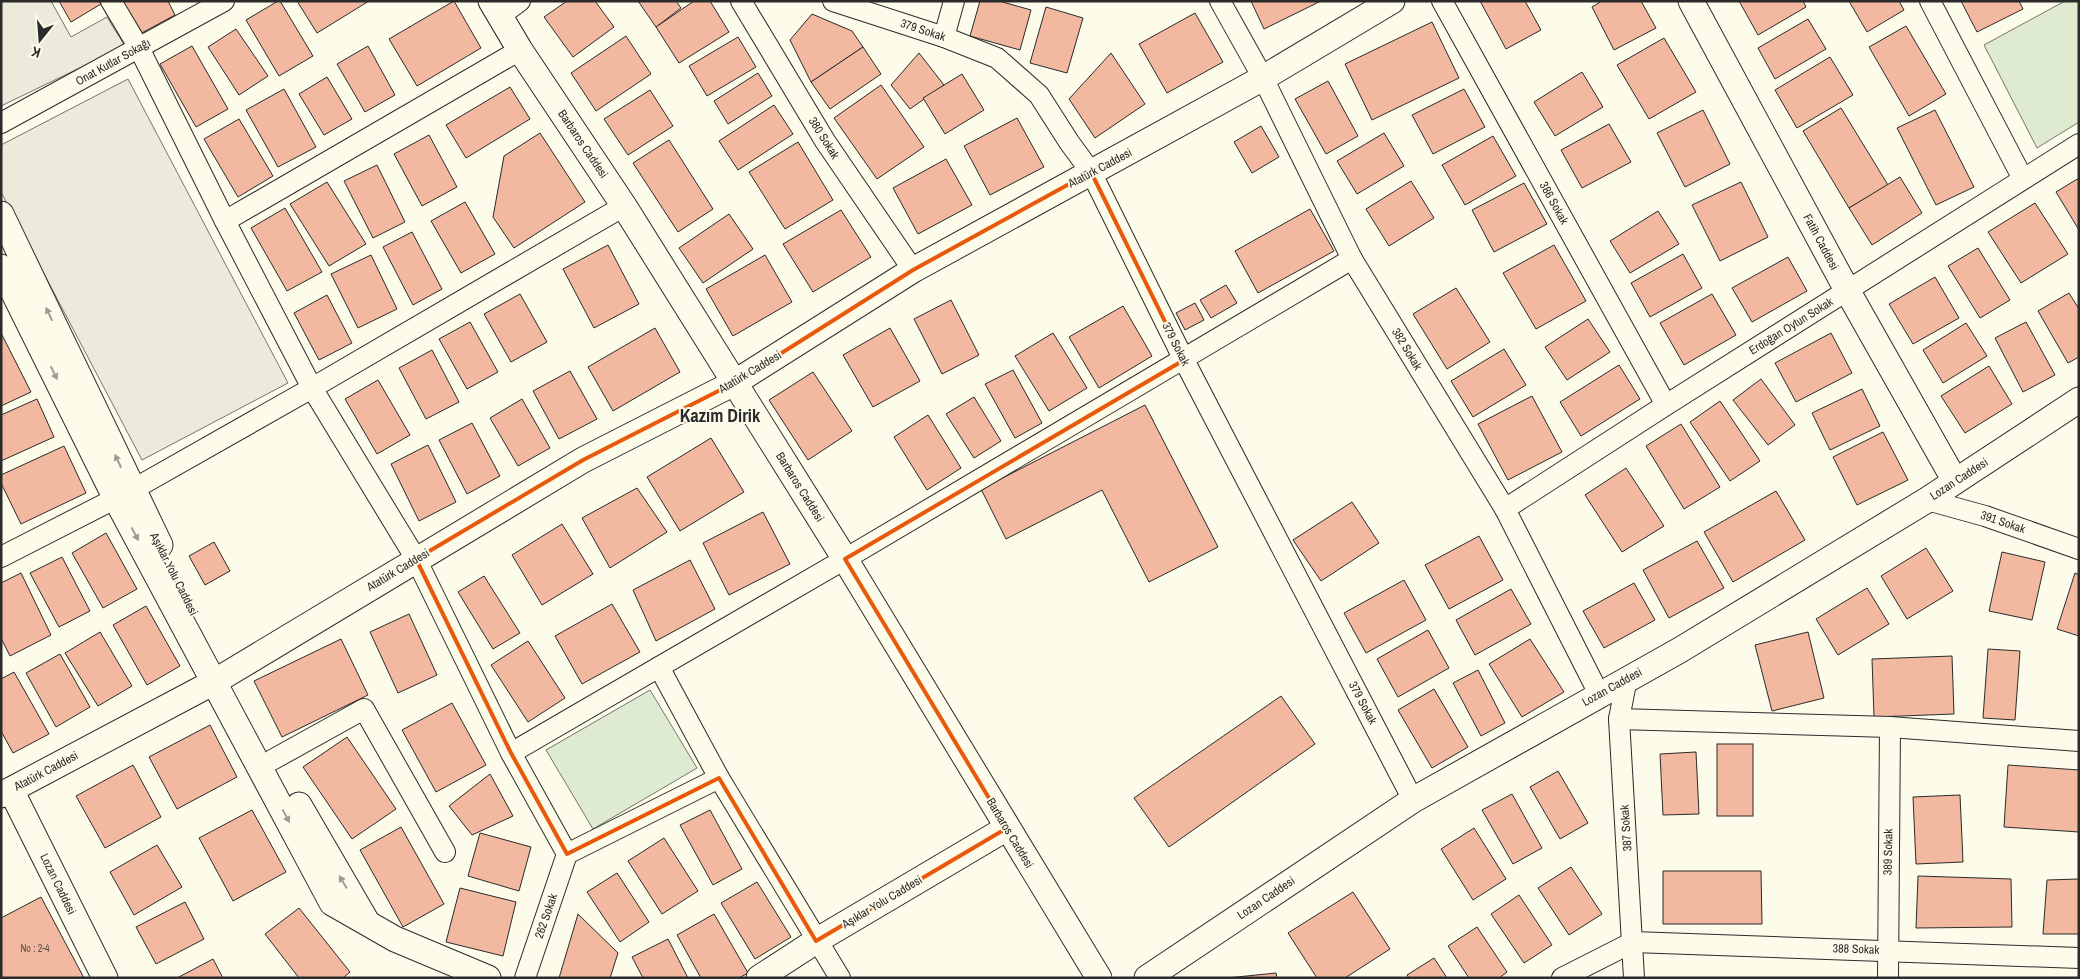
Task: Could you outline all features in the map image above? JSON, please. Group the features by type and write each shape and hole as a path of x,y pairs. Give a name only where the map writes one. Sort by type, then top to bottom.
{"street":[{"path":"111,1 139,48 224,221 312,388 416,559 511,753 567,854 719,778"},
{"name":"Onat Kutlar Sokağı","path":"1,123 224,1"},
{"path":"495,8 520,1"},
{"name":"380 Sokak","path":"741,1 825,141 913,270"},
{"name":"379 Sokak","path":"833,1 944,37 997,58 1040,95 1069,142 1091,172 1184,360 1413,800"},
{"path":"944,37 954,1"},
{"name":"382 Sokak","path":"1220,1 1263,78 1352,259 1504,510 1599,694"},
{"name":"Atatürk Caddesi","path":"6,792 219,678 582,460 734,383 913,270 1263,78 1392,1"},
{"name":"386 Sokak","path":"1442,1 1666,404"},
{"name":"Fatih Caddesi","path":"1691,1 1847,290 1954,481"},
{"path":"1930,1 2023,179"},
{"name":"Barbaros Caddesi","path":"495,8 520,50 624,206 845,559 1099,978"},
{"path":"224,221 520,50"},
{"name":"Erdoğan Oytun Sokak","path":"1504,510 1666,404 2079,144"},
{"path":"1,557 124,495 624,206"},
{"name":"Aşıklar Yolu Caddesi","path":"1,214 124,495"},
{"path":"511,753 1184,360 1352,259"},
{"name":"Aşıklar Yolu Caddesi","path":"1,267 124,495 219,678 332,903 368,924 429,954 488,978"},
{"name":"Lozan Caddesi","path":"1147,978 1413,800 1627,678 1680,650 1927,500 2079,400"},
{"name":"391 Sokak","path":"1927,500 1985,516 2079,548"},
{"path":"659,668 719,778 840,978"},
{"name":"Aşıklar Yolu Caddesi","path":"219,678 272,760 368,924"},
{"name":"387 Sokak","path":"1627,678 1619,718 1634,978"},
{"path":"272,760 364,708 445,852"},
{"path":"1619,718 1890,727 2079,741"},
{"name":"389 Sokak","path":"1888,978 1890,727"},
{"name":"Lozan Caddesi","path":"6,792 104,978"},
{"name":"Aşıklar Yolu Caddesi","path":"759,978 816,941 1007,828"},
{"name":"262 Sokak","path":"525,978 567,854"},
{"path":"1562,978 1633,942"},
{"name":"388 Sokak","path":"1633,942 2079,958"}],"highlighted area":[{"path":"1091,172 1184,360 845,559 1007,828 816,941 719,778 567,854 511,753 416,559 583,460 734,383 913,270"}],"green space":[{"path":"2065,1 2079,1 2079,122 2037,148 1984,45"},
{"path":"650,690 697,768 593,829 546,750"}],"shaded area":[{"path":"1,1 51,1 71,37 107,17 125,46 1,106"},
{"path":"128,79 288,383 142,460 1,192 1,145"}],"building":[{"path":"59,1 99,1 101,4 71,22"},
{"path":"120,1 168,1 175,15 138,35"},
{"path":"280,1 313,56 279,76 246,20"},
{"path":"297,1 369,1 317,33"},
{"path":"454,1 481,48 417,86 389,39"},
{"path":"567,1 595,1 614,27 573,57 544,17"},
{"path":"638,1 676,1 681,8 656,27"},
{"path":"694,1 710,1 729,32 679,63 656,27"},
{"path":"980,1 999,1 1031,10 1020,50 970,36"},
{"path":"1251,1 1321,1 1264,29"},
{"path":"1480,1 1525,1 1541,30 1506,49"},
{"path":"1602,1 1641,1 1656,28 1614,50 1592,7"},
{"path":"1739,1 1803,1 1806,7 1758,35"},
{"path":"1849,1 1899,1 1904,10 1867,32"},
{"path":"1961,1 2019,1 2023,9 1977,32"},
{"path":"1046,7 1083,18 1067,73 1030,63"},
{"path":"1195,13 1223,62 1167,93 1139,44"},
{"path":"812,14 852,31 863,47 811,82 790,40"},
{"path":"1808,19 1826,49 1775,79 1758,48"},
{"path":"1432,22 1459,78 1372,120 1345,64"},
{"path":"1906,26 1946,94 1909,116 1869,47"},
{"path":"236,29 268,76 239,95 208,47"},
{"path":"626,36 651,74 596,111 571,73"},
{"path":"738,37 756,67 707,96 689,66"},
{"path":"1664,38 1696,92 1649,119 1617,65"},
{"path":"192,46 228,109 196,127 160,64"},
{"path":"368,46 395,95 365,112 337,64"},
{"path":"863,47 881,74 830,109 811,82"},
{"path":"919,53 944,85 910,109 891,85"},
{"path":"1111,53 1145,104 1095,138 1069,99"},
{"path":"1830,57 1853,95 1797,128 1775,90"},
{"path":"1582,72 1603,107 1555,136 1534,102"},
{"path":"758,73 772,96 728,124 714,101"},
{"path":"962,74 984,110 945,134 923,98"},
{"path":"327,77 352,119 324,135 299,94"},
{"path":"1328,81 1358,136 1326,154 1295,99"},
{"path":"881,85 924,147 877,179 834,118"},
{"path":"510,87 530,119 466,158 446,125"},
{"path":"284,89 316,147 278,167 246,110"},
{"path":"1464,89 1485,127 1433,154 1412,115"},
{"path":"650,90 673,126 628,155 604,119"},
{"path":"774,105 793,134 738,170 719,141"},
{"path":"1841,108 1888,185 1849,208 1803,131"},
{"path":"1703,110 1730,164 1685,187 1657,133"},
{"path":"1935,110 1974,187 1936,205 1897,128"},
{"path":"1017,118 1044,167 990,195 964,146"},
{"path":"239,119 273,176 238,197 204,139"},
{"path":"1609,124 1631,162 1582,188 1561,150"},
{"path":"1261,126 1279,157 1252,173 1234,142"},
{"path":"540,133 585,202 514,248 493,217 504,156"},
{"path":"1384,133 1404,166 1357,194 1337,161"},
{"path":"429,135 457,187 422,206 394,154"},
{"path":"1493,136 1516,176 1465,205 1442,165"},
{"path":"669,140 713,209 678,232 633,163"},
{"path":"798,142 833,200 785,229 749,172"},
{"path":"946,159 972,205 918,234 893,188"},
{"path":"377,165 405,222 373,238 344,181"},
{"path":"1900,177 1922,213 1872,245 1849,208"},
{"path":"2079,178 2079,230 2056,192"},
{"path":"1411,181 1434,218 1389,246 1366,209"},
{"path":"327,182 366,244 329,266 290,204"},
{"path":"1741,182 1768,237 1720,261 1692,205"},
{"path":"1524,183 1547,224 1494,252 1472,210"},
{"path":"465,202 495,254 461,273 431,221"},
{"path":"2035,203 2068,254 2021,283 1988,232"},
{"path":"285,208 322,272 287,291 251,228"},
{"path":"1310,209 1334,251 1258,293 1235,251"},
{"path":"841,210 871,257 813,292 783,244"},
{"path":"1658,211 1679,244 1630,273 1610,241"},
{"path":"729,214 753,249 703,283 679,248"},
{"path":"412,232 442,289 413,305 383,247"},
{"path":"608,245 639,304 594,328 563,269"},
{"path":"1554,245 1586,301 1536,329 1503,273"},
{"path":"1978,248 2010,300 1980,318 1948,266"},
{"path":"1683,254 1702,288 1650,317 1631,283"},
{"path":"371,255 397,309 358,328 331,274"},
{"path":"765,255 792,302 733,336 706,289"},
{"path":"1788,257 1807,291 1752,322 1732,288"},
{"path":"1935,277 1959,318 1913,344 1889,304"},
{"path":"1226,285 1237,303 1211,318 1200,300"},
{"path":"1456,288 1490,342 1447,369 1413,314"},
{"path":"2069,293 2079,309 2079,357 2068,363 2038,311"},
{"path":"520,294 547,342 511,362 484,314"},
{"path":"1712,294 1736,335 1684,365 1660,323"},
{"path":"327,295 352,343 319,360 294,313"},
{"path":"951,300 979,355 942,374 914,319"},
{"path":"1195,303 1204,320 1185,330 1176,313"},
{"path":"1123,306 1152,356 1099,388 1069,337"},
{"path":"1588,319 1610,352 1567,380 1545,347"},
{"path":"470,322 498,372 467,389 439,339"},
{"path":"2026,322 2055,375 2023,392 1995,338"},
{"path":"1966,323 1987,356 1943,383 1923,350"},
{"path":"655,328 680,372 613,411 588,367"},
{"path":"890,328 920,381 873,407 843,355"},
{"path":"1,333 31,392 1,406"},
{"path":"1053,333 1087,388 1049,411 1015,356"},
{"path":"1831,333 1852,373 1796,402 1775,363"},
{"path":"1504,349 1526,385 1473,417 1451,381"},
{"path":"432,350 459,402 426,419 399,368"},
{"path":"1619,365 1640,399 1581,436 1560,402"},
{"path":"1989,366 2012,404 1965,433 1941,396"},
{"path":"1013,370 1042,423 1015,438 985,384"},
{"path":"570,371 597,419 559,439 533,391"},
{"path":"813,372 852,431 808,460 769,400"},
{"path":"1761,379 1795,425 1768,445 1733,400"},
{"path":"378,380 410,435 377,454 345,399"},
{"path":"1862,389 1880,426 1830,450 1812,413"},
{"path":"1532,396 1562,452 1508,480 1478,424"},
{"path":"974,397 1001,441 974,458 946,414"},
{"path":"37,399 54,437 1,461 1,415"},
{"path":"522,399 550,448 518,466 490,418"},
{"path":"1720,401 1760,461 1730,481 1690,422"},
{"path":"1145,405 1218,547 1149,582 1102,490 1006,539 981,489"},
{"path":"928,415 961,468 927,490 894,437"},
{"path":"472,423 500,476 467,494 439,440"},
{"path":"1681,424 1720,487 1684,509 1646,446"},
{"path":"1883,432 1908,480 1857,505 1833,457"},
{"path":"711,438 744,492 680,531 647,477"},
{"path":"428,445 456,502 419,521 391,464"},
{"path":"64,446 86,493 21,524 1,483 1,475"},
{"path":"1626,468 1664,526 1622,552 1585,495"},
{"path":"637,488 667,532 610,568 582,518"},
{"path":"1776,491 1805,540 1733,582 1704,532"},
{"path":"1352,502 1379,543 1321,581 1293,540"},
{"path":"763,512 790,564 729,595 703,543"},
{"path":"562,524 593,574 542,605 512,555"},
{"path":"106,533 137,589 103,608 72,553"},
{"path":"1479,536 1503,580 1449,609 1425,565"},
{"path":"1697,541 1724,588 1669,618 1643,570"},
{"path":"214,542 230,571 205,585 189,556"},
{"path":"1926,548 1953,591 1907,619 1881,576"},
{"path":"2002,552 2045,562 2032,620 1989,611"},
{"path":"62,557 90,611 59,627 30,573"},
{"path":"690,560 715,609 656,641 633,590"},
{"path":"21,573 51,635 10,656 1,638 1,583"},
{"path":"2075,573 2079,575 2079,636 2057,629"},
{"path":"484,576 520,633 493,649 458,592"},
{"path":"1404,580 1426,620 1366,653 1344,613"},
{"path":"1634,583 1655,620 1604,648 1583,611"},
{"path":"1867,588 1889,624 1838,655 1816,619"},
{"path":"1511,589 1531,624 1475,655 1456,620"},
{"path":"612,604 640,652 582,684 555,636"},
{"path":"146,606 180,666 147,685 113,625"},
{"path":"409,614 437,675 398,693 370,632"},
{"path":"1428,630 1449,668 1398,697 1377,659"},
{"path":"100,632 132,686 98,706 65,653"},
{"path":"1808,632 1824,698 1772,711 1755,645"},
{"path":"341,639 368,695 282,737 254,681"},
{"path":"1530,639 1564,692 1522,717 1489,664"},
{"path":"528,641 565,698 528,722 491,665"},
{"path":"1988,649 2020,651 2015,720 1983,718"},
{"path":"60,654 90,707 56,727 26,673"},
{"path":"1952,656 1954,714 1874,717 1872,659"},
{"path":"1478,670 1505,723 1481,736 1453,683"},
{"path":"14,672 49,734 13,753 1,731 1,679"},
{"path":"1434,689 1468,747 1432,768 1398,710"},
{"path":"1281,696 1315,744 1169,847 1134,798"},
{"path":"452,703 486,765 436,792 402,730"},
{"path":"210,725 237,777 177,809 149,757"},
{"path":"347,737 396,809 352,839 303,767"},
{"path":"1717,744 1753,744 1753,816 1717,816"},
{"path":"1696,752 1699,814 1663,815 1660,754"},
{"path":"133,765 161,817 105,848 76,796"},
{"path":"2008,765 2079,770 2079,832 2004,827"},
{"path":"1558,771 1588,823 1560,839 1530,787"},
{"path":"490,774 513,816 472,835 449,806"},
{"path":"1512,794 1542,848 1513,864 1482,810"},
{"path":"1960,795 1963,862 1916,864 1913,797"},
{"path":"252,810 286,872 233,901 199,838"},
{"path":"710,810 742,869 713,885 680,825"},
{"path":"401,827 444,904 403,927 360,850"},
{"path":"1474,828 1506,879 1473,900 1441,849"},
{"path":"480,833 531,847 519,891 468,876"},
{"path":"664,838 698,891 662,914 628,861"},
{"path":"157,845 182,887 134,915 110,872"},
{"path":"1571,867 1602,914 1569,935 1538,888"},
{"path":"1663,871 1761,871 1762,924 1663,924"},
{"path":"617,873 649,922 620,942 587,892"},
{"path":"1918,876 2011,879 2012,927 1916,928"},
{"path":"2079,879 2079,934 2043,934 2047,880"},
{"path":"757,882 791,937 755,959 721,903"},
{"path":"460,888 516,902 503,956 446,942"},
{"path":"1353,892 1390,949 1345,978 1317,978 1288,933"},
{"path":"1519,895 1552,945 1524,963 1491,914"},
{"path":"41,897 84,978 1,978 1,918"},
{"path":"185,902 204,939 156,964 136,927"},
{"path":"299,908 350,972 343,978 299,978 265,934"},
{"path":"578,914 618,953 610,978 559,978"},
{"path":"714,914 748,973 739,978 701,978 677,935"},
{"path":"1477,927 1507,972 1499,978 1469,978 1448,946"},
{"path":"668,939 688,978 643,978 632,957"},
{"path":"1434,958 1447,978 1409,978 1407,975"},
{"path":"213,959 223,978 177,978"},
{"path":"1276,973 1277,978 1227,978"}],"district":[{"name":"Kazım Dirik","path":"720,415"}]}
